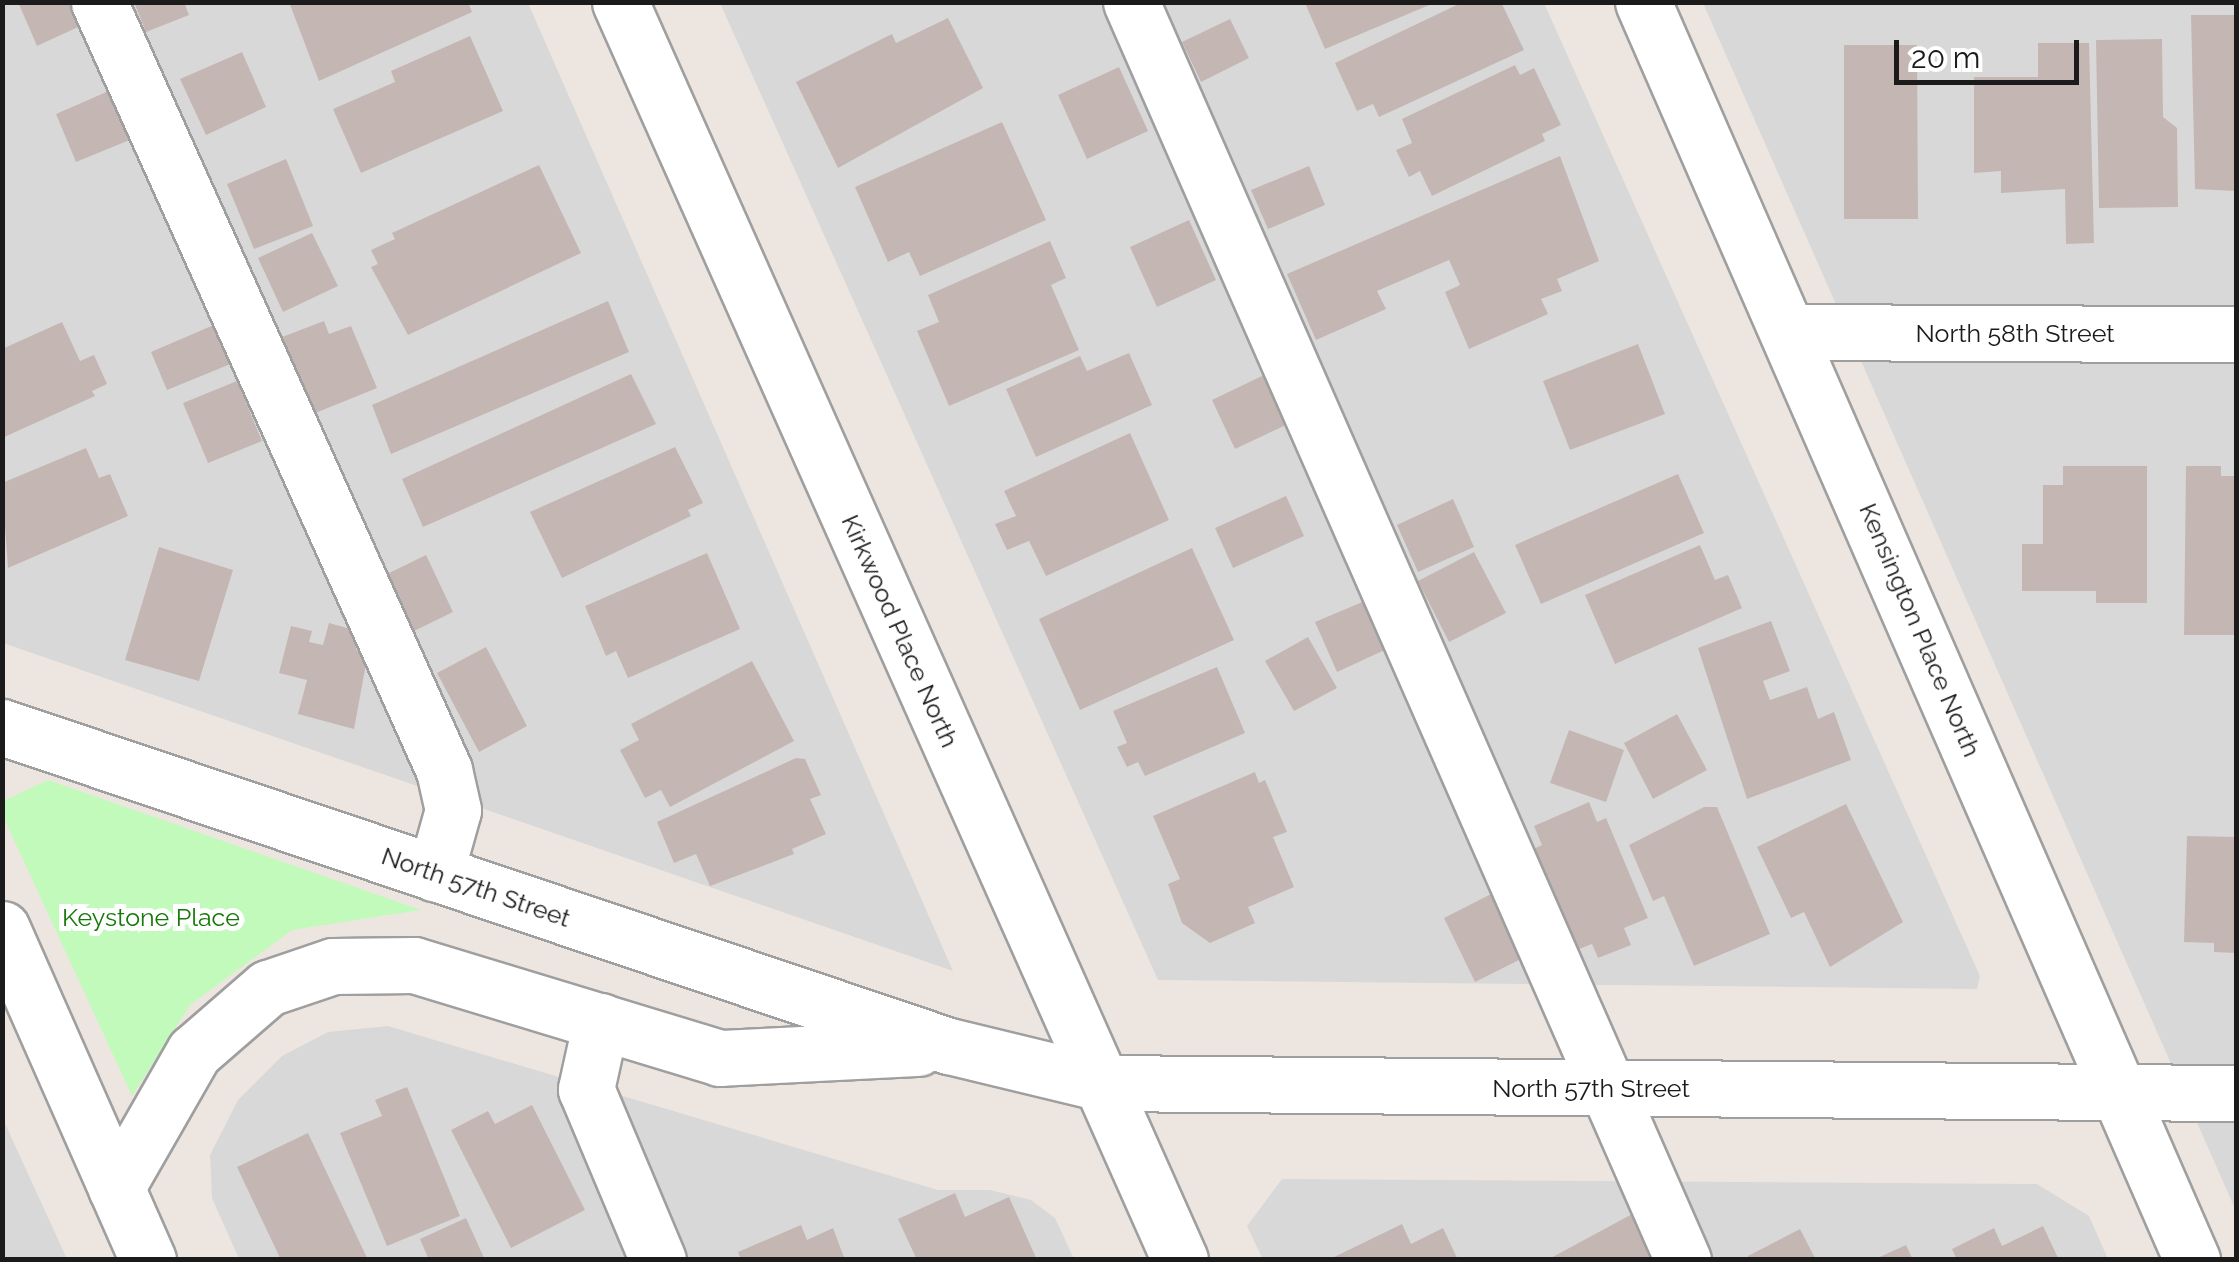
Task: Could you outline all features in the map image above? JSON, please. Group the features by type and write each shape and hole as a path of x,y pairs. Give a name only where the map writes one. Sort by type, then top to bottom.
{"street":[{"path":"99,2 444,770 453,810 435,874"},
{"name":"Kirkwood Place North","path":"620,2 1180,1260"},
{"path":"1131,2 1682,1260"},
{"name":"Kensington Place North","path":"1644,2 1793,332 2114,1089 2192,1260"},
{"name":"North 58th Street","path":"1793,332 2236,334"},
{"name":"North 57th Street","path":"2,728 949,1046 1102,1084 2114,1089 2236,1093"},
{"path":"2,929 148,1260"},
{"name":"North 57th Street","path":"116,1188 194,1052 268,988 316,971 414,964 720,1058 949,1046"},
{"path":"602,1022 586,1089 658,1260"}],"shaded area":[{"path":"3,3 528,3 953,971 3,643"},
{"path":"720,3 1544,3 1980,976 1977,989 1158,980"},
{"path":"1703,3 2236,3 2236,1211"},
{"path":"388,1026 938,1190 990,1190 1031,1200 1055,1218 1074,1259 239,1259 212,1198 210,1155 238,1100 282,1056 328,1032"},
{"path":"3,1119 67,1259 3,1259"},
{"path":"1282,1179 2037,1184 2089,1216 2108,1259 1263,1260 1247,1226"}],"green space":[{"name":"Keystone Place","path":"48,780 421,910 292,930 190,1005 132,1096 3,816 3,801"}],"building":[{"path":"18,2 80,2 89,22 37,46"},
{"path":"134,2 184,2 189,15 146,32"},
{"path":"289,2 468,2 472,12 319,81"},
{"path":"1463,2 1501,2 1524,50 1379,117 1373,104 1357,111 1335,63"},
{"path":"1305,3 1434,3 1325,49"},
{"path":"2191,15 2236,15 2236,191 2195,189"},
{"path":"948,18 983,88 838,168 796,82 892,34 896,43"},
{"path":"1230,19 1249,58 1201,82 1182,42"},
{"path":"470,36 503,111 361,173 333,109 395,82 391,71"},
{"path":"2162,39 2163,117 2177,128 2178,207 2099,208 2096,40"},
{"path":"2038,43 2089,43 2094,243 2066,244 2065,189 2001,193 2001,171 1974,173 1974,77 2038,77"},
{"path":"1844,45 1917,45 1918,219 1844,219"},
{"path":"242,52 266,107 206,135 180,79"},
{"path":"1515,65 1520,75 1534,68 1561,125 1542,134 1545,141 1432,196 1420,171 1409,177 1396,150 1412,143 1402,119"},
{"path":"1119,67 1148,131 1087,159 1058,95"},
{"path":"111,90 132,139 76,162 56,114"},
{"path":"1002,122 1046,220 920,276 909,252 888,262 855,187"},
{"path":"1560,156 1599,261 1557,279 1562,291 1541,299 1548,314 1469,349 1445,292 1460,285 1449,260 1377,291 1386,309 1316,340 1287,274"},
{"path":"286,159 313,226 254,249 227,184"},
{"path":"539,165 581,253 408,335 371,267 378,264 371,250 395,239 392,233"},
{"path":"1309,166 1325,205 1268,229 1251,190"},
{"path":"1189,220 1216,280 1157,307 1130,247"},
{"path":"312,233 338,286 283,312 258,258"},
{"path":"1050,241 1066,278 1051,285 1079,350 949,406 917,331 939,322 928,295"},
{"path":"608,301 629,352 391,454 372,405"},
{"path":"324,321 329,334 351,326 377,388 308,416 277,339"},
{"path":"62,322 80,361 94,355 107,384 92,391 95,396 2,438 2,349"},
{"path":"216,324 233,363 167,390 151,352"},
{"path":"1638,344 1665,414 1570,450 1543,381"},
{"path":"1129,353 1152,405 1036,457 1006,389 1080,356 1087,371"},
{"path":"631,374 656,424 423,527 402,479"},
{"path":"1264,375 1288,424 1235,449 1212,400"},
{"path":"237,381 262,441 208,463 183,403"},
{"path":"1130,433 1169,520 1046,576 1029,541 1007,550 995,524 1016,516 1004,491"},
{"path":"675,447 703,503 688,510 691,516 562,578 530,512"},
{"path":"86,448 99,478 110,474 128,516 8,568 2,483"},
{"path":"2063,466 2147,466 2147,603 2096,603 2096,591 2022,591 2022,544 2043,544 2043,485 2063,485"},
{"path":"2186,466 2221,466 2221,476 2236,476 2236,635 2184,635"},
{"path":"1678,474 1704,533 1541,604 1515,545"},
{"path":"1286,496 1304,536 1233,568 1215,528"},
{"path":"1453,499 1474,547 1418,572 1397,525"},
{"path":"1700,545 1715,580 1728,575 1742,608 1615,664 1585,595"},
{"path":"159,547 233,570 199,681 125,660"},
{"path":"1192,548 1234,640 1080,710 1039,619"},
{"path":"1474,552 1506,613 1449,642 1418,581"},
{"path":"707,553 740,629 628,678 616,651 606,656 585,606"},
{"path":"426,555 453,612 410,633 383,576"},
{"path":"1367,600 1389,648 1337,672 1315,622"},
{"path":"1771,621 1790,671 1763,681 1770,700 1807,687 1818,719 1834,712 1851,760 1747,799 1698,648"},
{"path":"329,623 361,632 356,650 368,653 354,729 298,714 307,680 279,673 291,626 312,631 309,642 323,645"},
{"path":"1308,637 1337,688 1294,711 1265,661"},
{"path":"486,647 527,726 479,752 437,673"},
{"path":"752,661 794,741 670,807 661,790 645,798 620,750 639,740 631,724"},
{"path":"1217,667 1245,733 1145,776 1138,762 1127,767 1117,747 1127,743 1113,711"},
{"path":"1677,714 1707,770 1653,799 1624,743"},
{"path":"1569,730 1624,750 1606,802 1550,783"},
{"path":"796,758 805,759 821,795 810,799 826,834 792,849 794,854 710,886 696,854 674,863 657,822"},
{"path":"1255,772 1259,783 1265,780 1287,832 1273,837 1294,887 1248,907 1255,923 1210,943 1182,923 1168,884 1180,879 1153,816"},
{"path":"1589,802 1597,822 1606,818 1648,918 1624,928 1631,945 1598,958 1592,944 1574,951 1531,850 1542,845 1534,826"},
{"path":"1846,804 1903,922 1830,967 1804,912 1791,918 1757,847"},
{"path":"1704,807 1717,807 1770,934 1694,966 1664,896 1653,901 1629,845"},
{"path":"2187,836 2236,837 2236,953 2214,952 2214,943 2184,942"},
{"path":"1499,890 1531,954 1475,982 1444,918"},
{"path":"407,1087 460,1216 387,1246 340,1133 382,1116 375,1100"},
{"path":"532,1105 585,1210 511,1248 451,1130 488,1111 495,1124"},
{"path":"308,1133 368,1260 281,1260 237,1167"},
{"path":"955,1193 965,1217 1009,1197 1037,1260 917,1260 898,1219"},
{"path":"1636,1212 1662,1260 1547,1260"},
{"path":"466,1218 485,1260 429,1260 420,1239"},
{"path":"1402,1224 1411,1244 1443,1228 1458,1260 1328,1260"},
{"path":"801,1225 807,1240 833,1228 845,1260 741,1260 738,1252"},
{"path":"2043,1226 2059,1260 1957,1260 1952,1249 1994,1228 2002,1246"},
{"path":"1800,1229 1816,1260 1750,1260 1748,1256"},
{"path":"1906,1245 1913,1260 1873,1260"}]}
